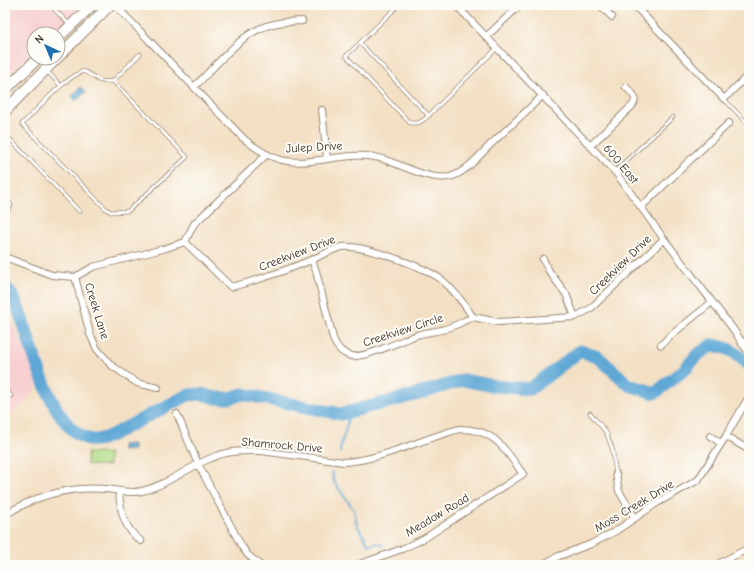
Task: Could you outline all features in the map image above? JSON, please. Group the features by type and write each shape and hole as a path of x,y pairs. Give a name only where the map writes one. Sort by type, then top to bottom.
{"main road":[{"path":"66,50 110,5"},
{"path":"66,30 88,7"},
{"path":"5,90 30,66"},
{"path":"5,111 50,66"}],"street":[{"name":"Julep Drive","path":"114,5 244,139 266,155 291,162 369,156 440,178 452,176 469,166 543,95"},
{"name":"600 East","path":"456,5 615,171 749,353"},
{"path":"486,37 520,5"},
{"path":"600,5 612,17"},
{"path":"634,5 724,99 749,74"},
{"path":"194,87 240,42 252,33 275,24 302,21"},
{"path":"591,145 633,105 636,100 635,97 626,87"},
{"path":"322,110 327,159"},
{"path":"641,207 729,123"},
{"path":"75,277 93,267 185,242 194,224 266,155"},
{"name":"Creekview Drive","path":"185,242 231,287 258,280 342,247 363,248 416,266 436,276 456,292 473,317 498,322 575,317 590,309 664,239"},
{"name":"Creek Lane","path":"5,257 52,275 75,277 90,334 100,354 111,365 137,383 158,388"},
{"path":"544,259 549,271 566,294 575,317"},
{"name":"Creekview Circle","path":"312,260 333,338 339,349 351,356 370,353 421,334 442,330 473,317"},
{"path":"661,345 712,302"},
{"path":"742,344 749,338"},
{"name":"Moss Creek Drive","path":"541,565 558,556 591,544 616,531 657,503 698,480 747,400"},
{"path":"177,414 198,464 242,547 248,555 260,565"},
{"name":"Shamrock Drive","path":"5,515 32,500 71,489 89,488 131,492 141,491 157,486 220,454 248,451 344,462 356,461 386,454 460,429 471,429 483,432 498,442 522,474"},
{"path":"710,436 722,443"},
{"path":"726,436 749,450"},
{"name":"Meadow Road","path":"358,565 425,538 522,474"},
{"path":"616,474 619,491 635,518"},
{"path":"119,491 120,506 128,528 133,535 141,541"},
{"path":"718,565 749,548"}],"lane":[{"path":"50,5 70,26"},
{"path":"399,5 346,56 409,122 418,123 428,116 497,48"},
{"path":"360,43 428,116"},
{"path":"113,80 187,157 128,211 111,212 106,209 22,124 61,86 75,75 83,71 90,73 101,82 113,80 140,54"},
{"path":"46,70 61,86"},
{"path":"5,73 13,82"},
{"path":"724,99 749,125"},
{"path":"615,171 673,117"},
{"path":"5,134 80,212"},
{"path":"5,198 11,205 5,214"},
{"path":"5,390 10,396"},
{"path":"590,413 606,432 612,448 616,474"}],"shaded area":[{"path":"5,5 83,5 61,26 26,26 26,58 5,78"},
{"path":"5,300 7,301 10,317 26,354 42,380 30,396 5,420"}],"green space":[{"path":"87,453 109,453 109,466 87,465"}],"water":[{"path":"81,87 86,92 76,101 72,96"},
{"path":"134,444 134,450 122,451 122,445"}],"waterway":[{"path":"5,287 17,304 40,374 57,409 67,424 79,434 92,440 99,440 110,436 188,395 202,394 216,398 230,398 243,394 341,414 415,395 463,380 494,386 530,389 580,351 598,357 629,385 655,393 685,369 697,355 712,345 732,351 749,365"},
{"path":"340,452 348,412"},
{"path":"332,472 334,482 354,510 357,525 369,545 378,543 383,546"}]}
